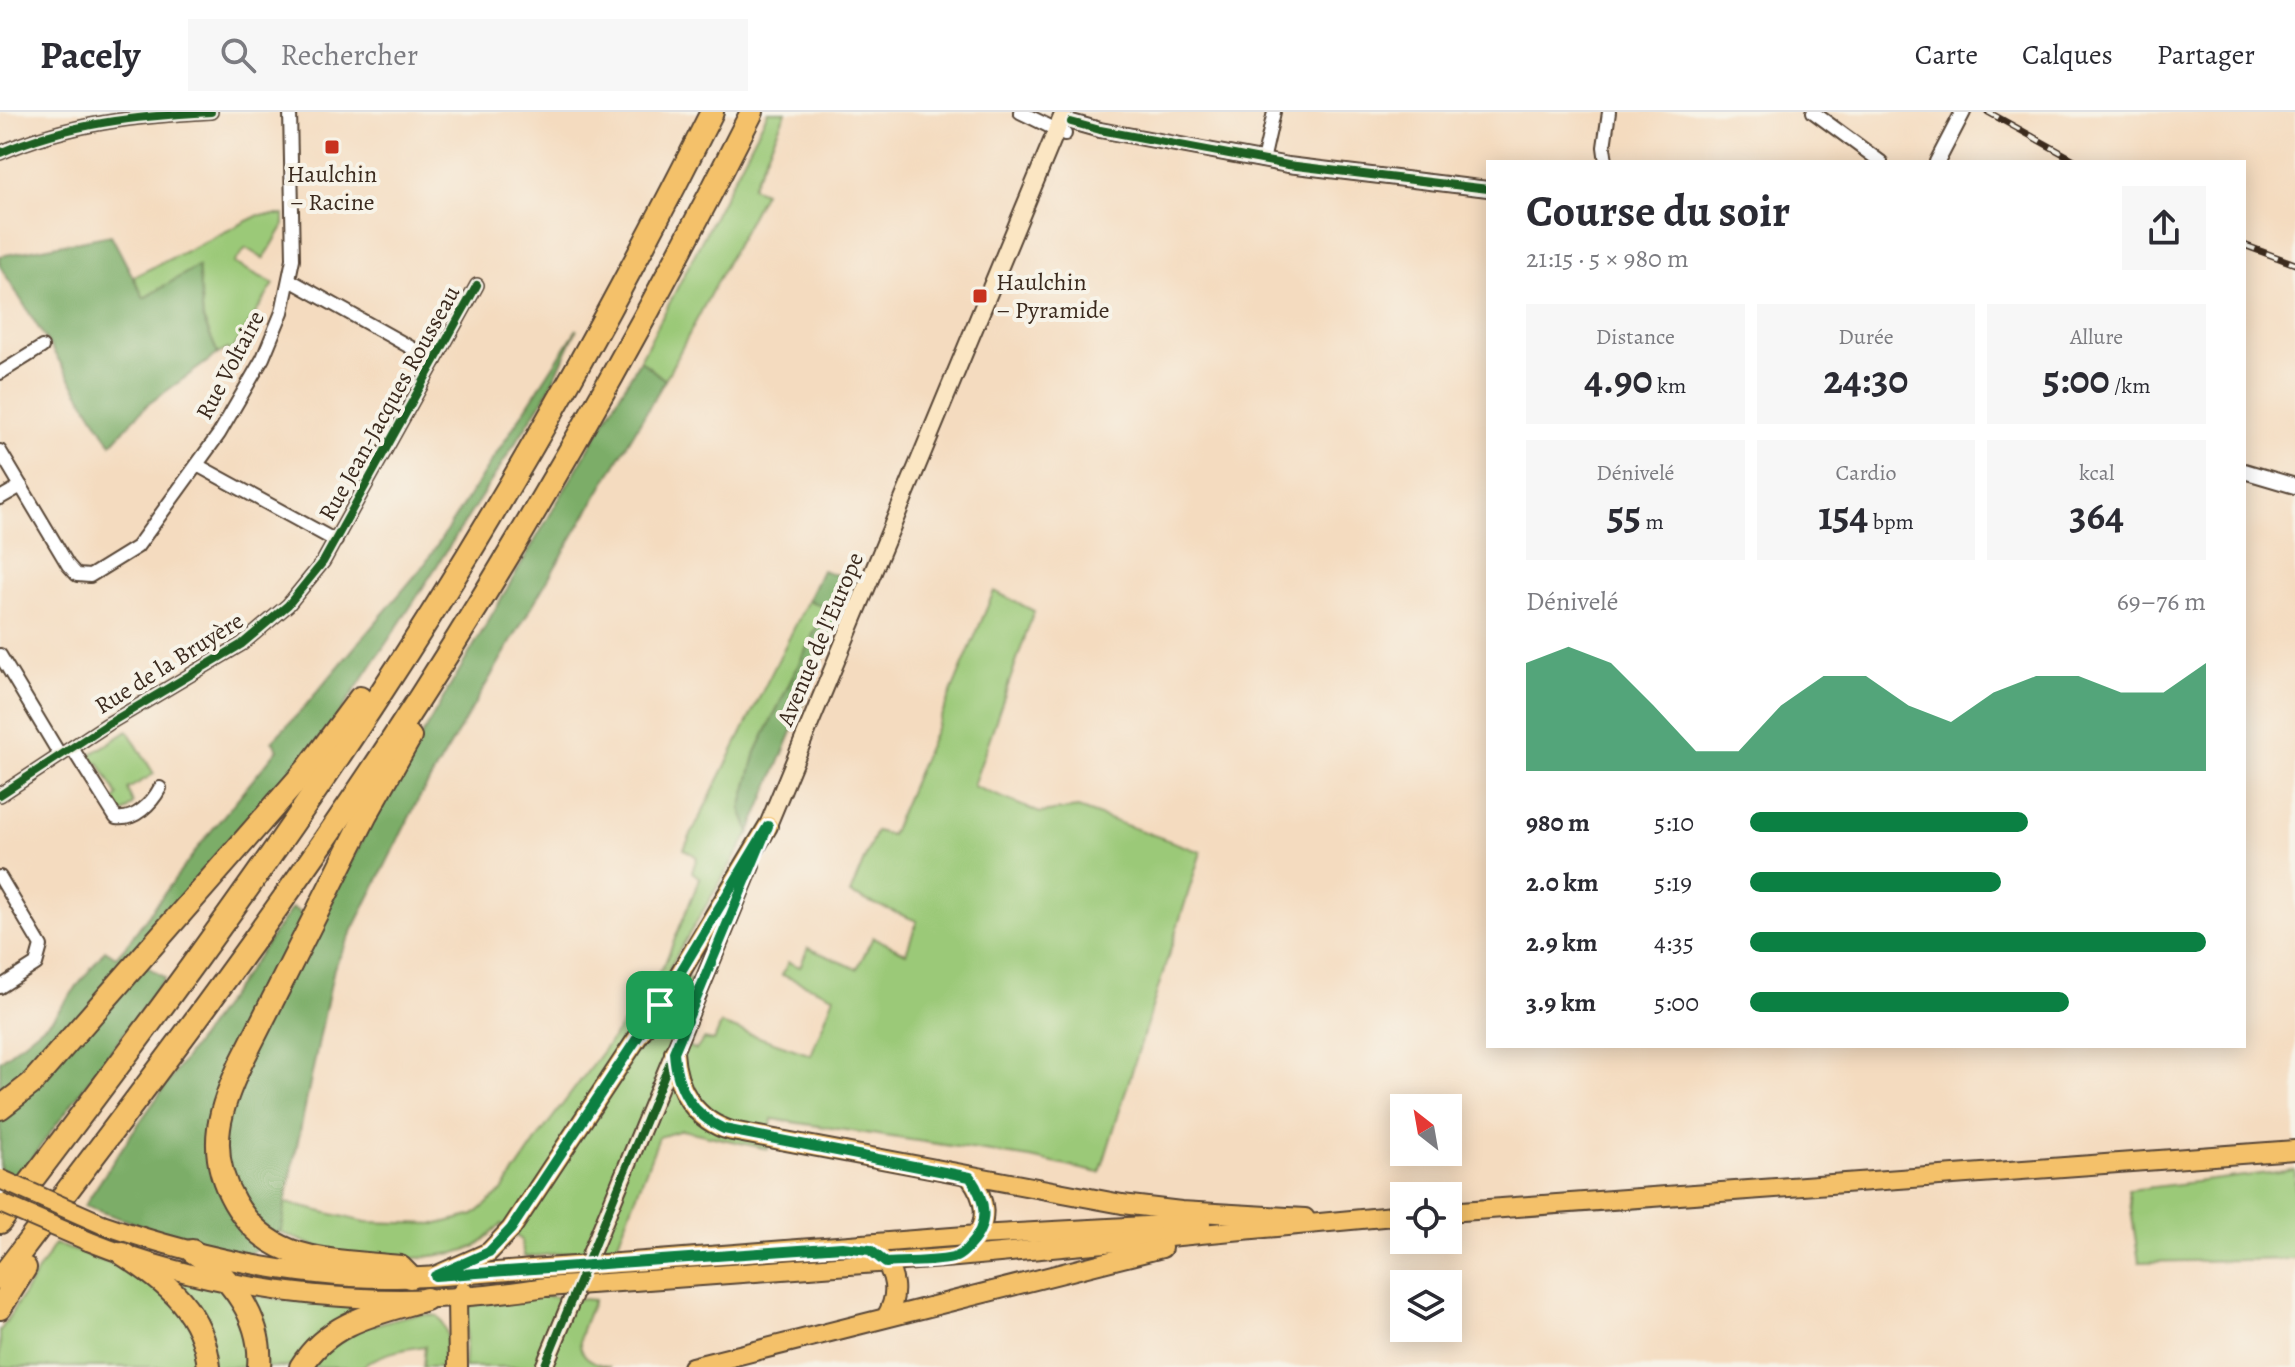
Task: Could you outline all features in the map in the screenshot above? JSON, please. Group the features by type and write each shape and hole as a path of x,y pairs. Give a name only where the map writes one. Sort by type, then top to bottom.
{"highway":[{"path":"0,1222 259,873 375,702 482,532 595,336 712,112"},
{"path":"0,1279 142,1092 327,836 428,684 511,551 643,320 752,112"},
{"path":"0,1108 31,1084 308,768 434,591 482,532"},
{"path":"410,1277 400,1267 300,1254 281,1247 259,1232 245,1218 227,1187 218,1146 219,1128 224,1105 240,1065 331,884 382,786 471,634 511,551"},
{"path":"0,1308 97,1167 142,1092"},
{"path":"192,1251 213,1265 227,1280 252,1320 259,1348 259,1367"},
{"path":"123,1254 182,1300 202,1336 209,1367"},
{"path":"301,1367 321,1341 342,1326 426,1299"}],"main road":[{"name":"Avenue de l'Europe","path":"544,1367 1010,245 1043,184 1065,122"},
{"path":"435,1276 489,1252 511,1229 677,978 768,826"},
{"path":"674,1052 676,1072 690,1104 707,1120 724,1129 970,1177 1154,1208 1305,1218"},
{"path":"1462,1211 2295,1150"},
{"path":"957,1257 978,1235 984,1221 980,1192 970,1177"},
{"path":"0,1179 102,1224 192,1251 310,1272 352,1276 435,1276 545,1268 633,1271 886,1263 1390,1216"},
{"path":"0,1203 123,1254 227,1280 343,1298 426,1299 546,1287 633,1271 978,1235 1305,1218 1364,1218"},
{"path":"511,1229 506,1252 513,1270 530,1284 546,1287"},
{"path":"692,1367 1123,1257 1254,1231"},
{"path":"842,1247 870,1250 886,1263 895,1290 886,1317"},
{"path":"458,1367 457,1298 483,1273"}],"street":[{"path":"0,153 36,139 96,123 143,116 211,112"},
{"name":"Rue Voltaire","path":"21,486 68,565 81,577 95,574 134,551 155,524 231,415 269,347 290,280 293,250 290,112"},
{"path":"1020,112 1263,161 1486,189"},
{"path":"1263,161 1274,112"},
{"path":"1606,160 1604,147 1609,112"},
{"path":"1813,112 1878,160"},
{"path":"1938,160 1963,112"},
{"path":"290,280 435,361"},
{"name":"Rue Jean-Jacques Rousseau","path":"336,541 477,285"},
{"path":"0,373 42,347"},
{"path":"0,451 21,486 0,498"},
{"path":"197,465 336,541"},
{"path":"2246,472 2295,486"},
{"name":"Rue de la Bruyère","path":"0,795 250,638 293,599 336,541"},
{"path":"0,655 60,755"},
{"path":"72,748 116,818 123,819 146,807 160,788"},
{"path":"0,877 41,946 36,964 0,987"}],"green space":[{"path":"768,112 786,112 752,187 764,192 665,380 640,360"},
{"path":"259,215 284,215 284,225 264,259 246,248 234,263 274,284 230,354 228,349 218,354 203,319 198,267 144,298 133,277"},
{"path":"111,235 144,298 198,266 203,319 218,354 147,405 111,444 0,266 0,256"},
{"path":"577,329 547,394 333,723 132,957 165,978 17,1178 0,1169 0,1061 52,1019 105,950 116,957 124,948 203,841 278,749 272,741 425,564"},
{"path":"640,360 665,380 417,802 334,968 282,1229 260,1248 247,1254 163,1233 84,1206 132,1133 292,908 320,924 369,826"},
{"path":"822,570 849,579 852,589 750,832 741,809 756,752 826,608 808,600"},
{"path":"994,591 1034,611 973,786 1040,813 1078,808 1201,852 1100,1173 1030,1158 772,1119 768,1149 682,1130 659,1137 616,1248 524,1257 521,1240 502,1224 475,1247 455,1253 409,1259 340,1256 279,1232 285,1203 366,1222 438,1224 474,1215 502,1191 665,963 700,878 692,872 697,857 684,849 808,600 827,608 756,752 741,809 750,832 669,968 691,980 669,1037 696,1050 704,1039 714,1041 721,1024 811,1055 834,996 782,975 788,962 800,967 808,948 857,969 873,937 906,953 917,921 850,894 876,831 891,835"},
{"path":"128,731 154,774 128,789 133,804 120,814 110,807 118,796 99,763 89,764 90,755"},
{"path":"2295,1170 2295,1259 2139,1262 2128,1190"},
{"path":"55,1244 135,1272 176,1276 269,1298 369,1309 374,1325 414,1315 438,1316 448,1340 448,1367 423,1367 425,1346 384,1355 362,1367 0,1367 0,1331"},
{"path":"543,1296 594,1300 581,1333 582,1350 596,1363 611,1367 464,1367 468,1309 478,1301"}],"railway":[{"path":"1988,112 2074,160"},
{"path":"2246,246 2295,264"}],"cycle path":[{"path":"0,153 77,128 157,116 211,112"},
{"path":"1071,122 1288,165 1486,189"},
{"path":"0,795 108,724 242,644 288,605 323,562 477,285"},
{"path":"544,1367 674,1052"}],"place":[{"name":"Haulchin – Racine","path":"332,147"},
{"name":"Haulchin – Pyramide","path":"980,296"}],"route":[{"path":"768,826 674,1052 682,1089 701,1115 724,1129 970,1177 980,1192 984,1206 984,1221 974,1241 957,1257 886,1263 865,1248 842,1247 435,1276 483,1256 500,1243 660,1005 768,826"}]}
